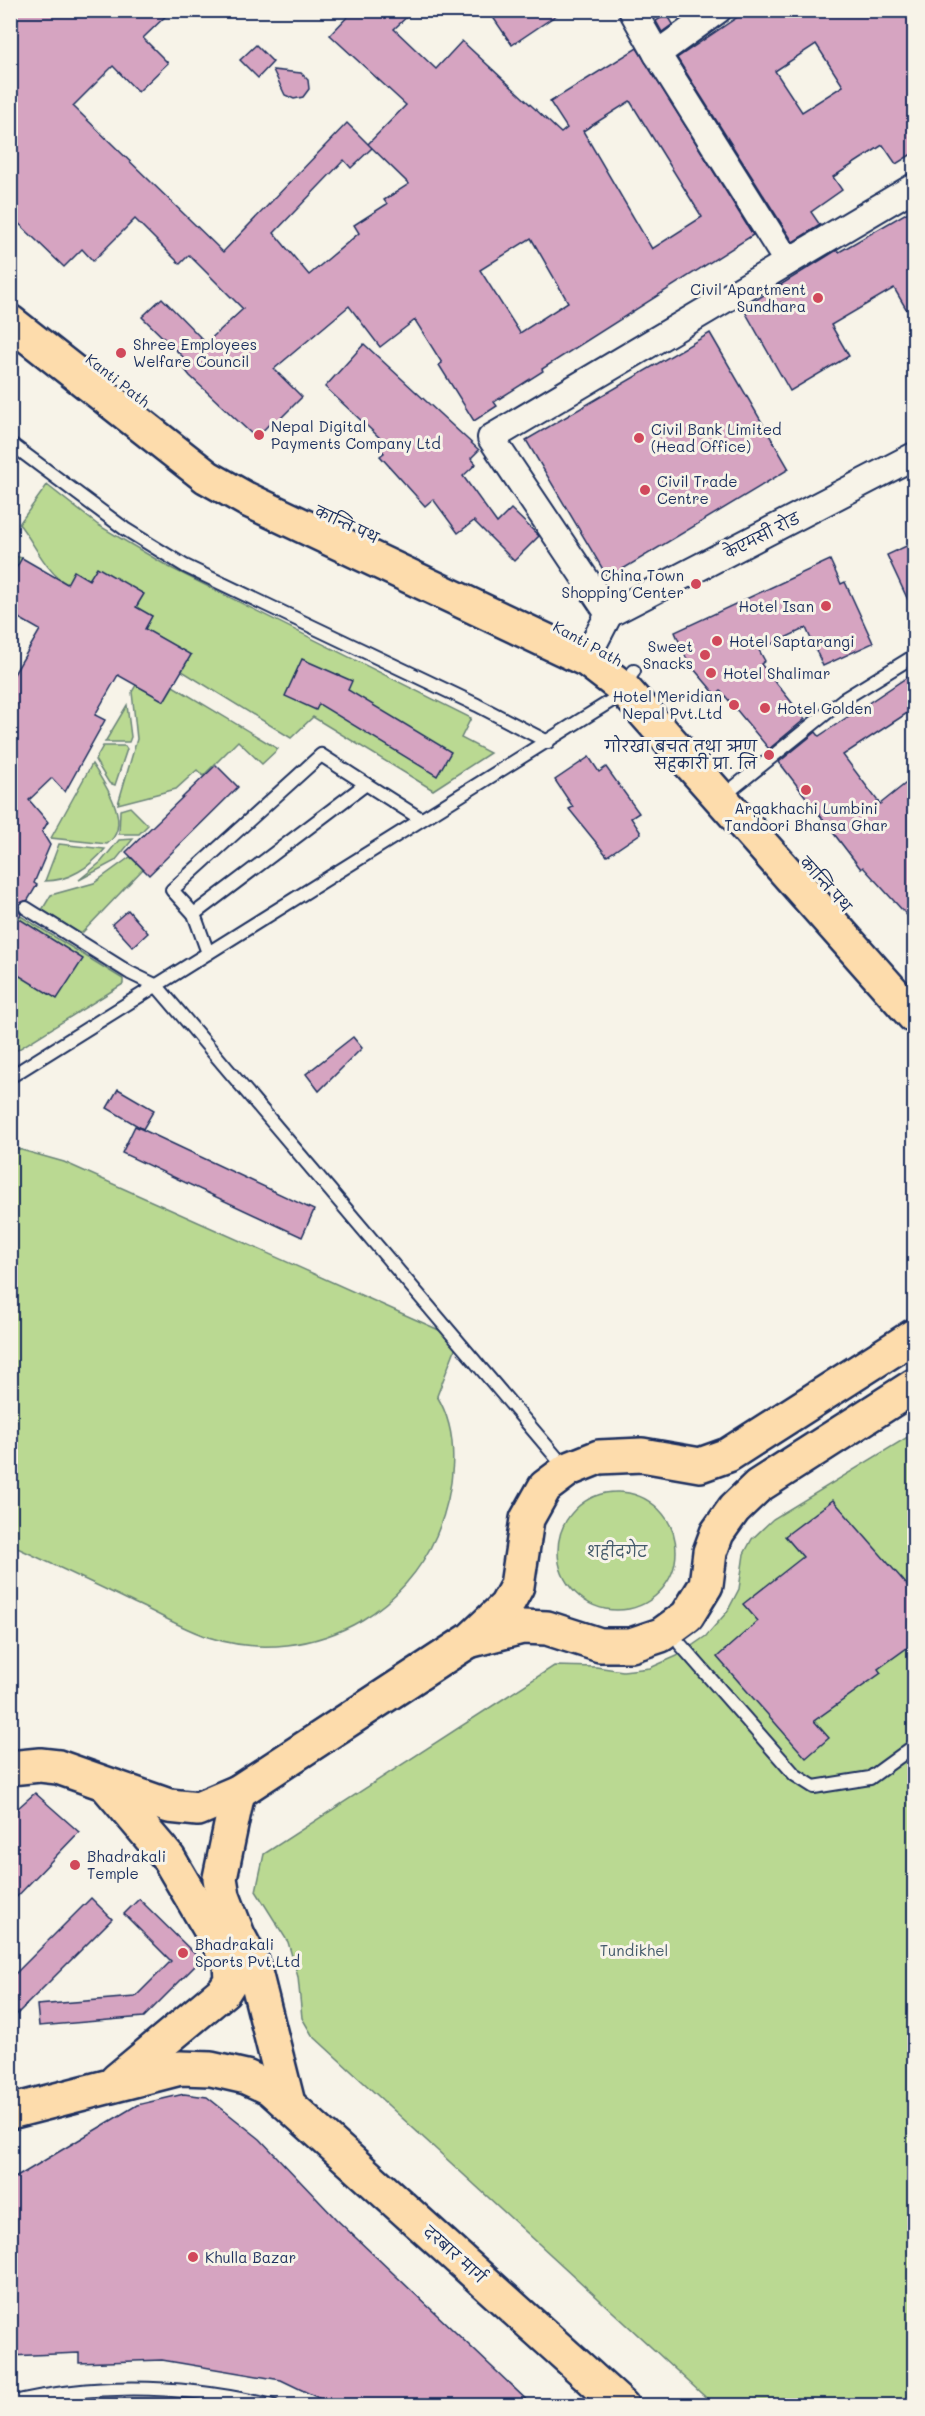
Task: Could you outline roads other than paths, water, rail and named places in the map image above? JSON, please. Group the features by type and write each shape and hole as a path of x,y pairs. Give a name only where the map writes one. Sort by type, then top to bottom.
{"main road":[{"name":"Kanti Path","path":"10,297 225,464"},
{"path":"10,322 207,477 246,499 628,679"},
{"name":"कान्ति पथ","path":"225,464 273,490 469,583"},
{"name":"Kanti Path","path":"469,583 617,656 628,679 729,791"},
{"name":"कान्ति पथ","path":"729,791 915,985"},
{"path":"729,791 915,1016"},
{"path":"10,1768 31,1765 58,1767 169,1806 198,1809 238,1792 470,1640 506,1606 517,1586 527,1519 545,1488 569,1468 599,1457 642,1455 700,1465 728,1455 915,1336"},
{"path":"470,1640 522,1627 546,1628 600,1645 631,1645 661,1635 687,1616 706,1585 710,1552 717,1533 750,1493 915,1386"},
{"path":"107,1786 169,1859 230,1963 231,1971 231,1980 224,1992 113,2083"},
{"path":"238,1792 220,1878 238,1935 252,1964 288,2103"},
{"name":"दरबार मार्ग","path":"58,2098 180,2068 211,2069 246,2077 270,2088 622,2406"},
{"path":"10,2101 58,2098"},
{"path":"10,2112 58,2098"}],"street":[{"path":"632,10 786,261"},
{"path":"657,54 718,10"},
{"path":"594,643 609,614 491,438 786,261 915,187"},
{"name":"केएमसी रोड","path":"609,614 915,456"}],"lane":[{"path":"10,443 125,529 186,566 477,705 548,742"},
{"path":"729,791 844,699 915,656"},
{"path":"10,1077 548,742 611,701 628,679"},
{"path":"208,953 194,914 171,890 321,755 421,819"},
{"path":"194,914 366,784"},
{"path":"26,908 130,973 157,986 556,1457"},
{"path":"680,1644 795,1775 814,1787 870,1778 915,1746"},
{"path":"10,2403 112,2389 181,2389 239,2397 273,2406"}],"place":[{"name":"Civil Apartment Sundhara","path":"818,298"},
{"name":"Shree Employees Welfare Council","path":"121,353"},
{"name":"Nepal Digital Payments Company Ltd","path":"259,435"},
{"name":"Civil Bank Limited (Head Office)","path":"639,438"},
{"name":"Civil Trade Centre","path":"645,490"},
{"name":"China Town Shopping Center","path":"696,584"},
{"name":"Hotel Isan","path":"826,606"},
{"name":"Hotel Saptarangi","path":"717,641"},
{"name":"Sweet Snacks","path":"705,655"},
{"name":"Hotel Shalimar","path":"711,673"},
{"name":"Hotel Meridian Nepal Pvt.Ltd","path":"734,705"},
{"name":"Hotel Golden","path":"765,708"},
{"name":"गोरखा बचत तथा ऋण सहकारी प्रा. लि","path":"769,755"},
{"name":"Argakhachi Lumbini Tandoori Bhansa Ghar","path":"806,790"},
{"name":"Bhadrakali Temple","path":"75,1865"},
{"name":"Bhadrakali Sports Pvt.Ltd","path":"183,1953"},
{"name":"Khulla Bazar","path":"193,2257"}],"park label":[{"name":"शहीदगेट","path":"617,1551"},
{"name":"Tundikhel","path":"634,1950"}]}
